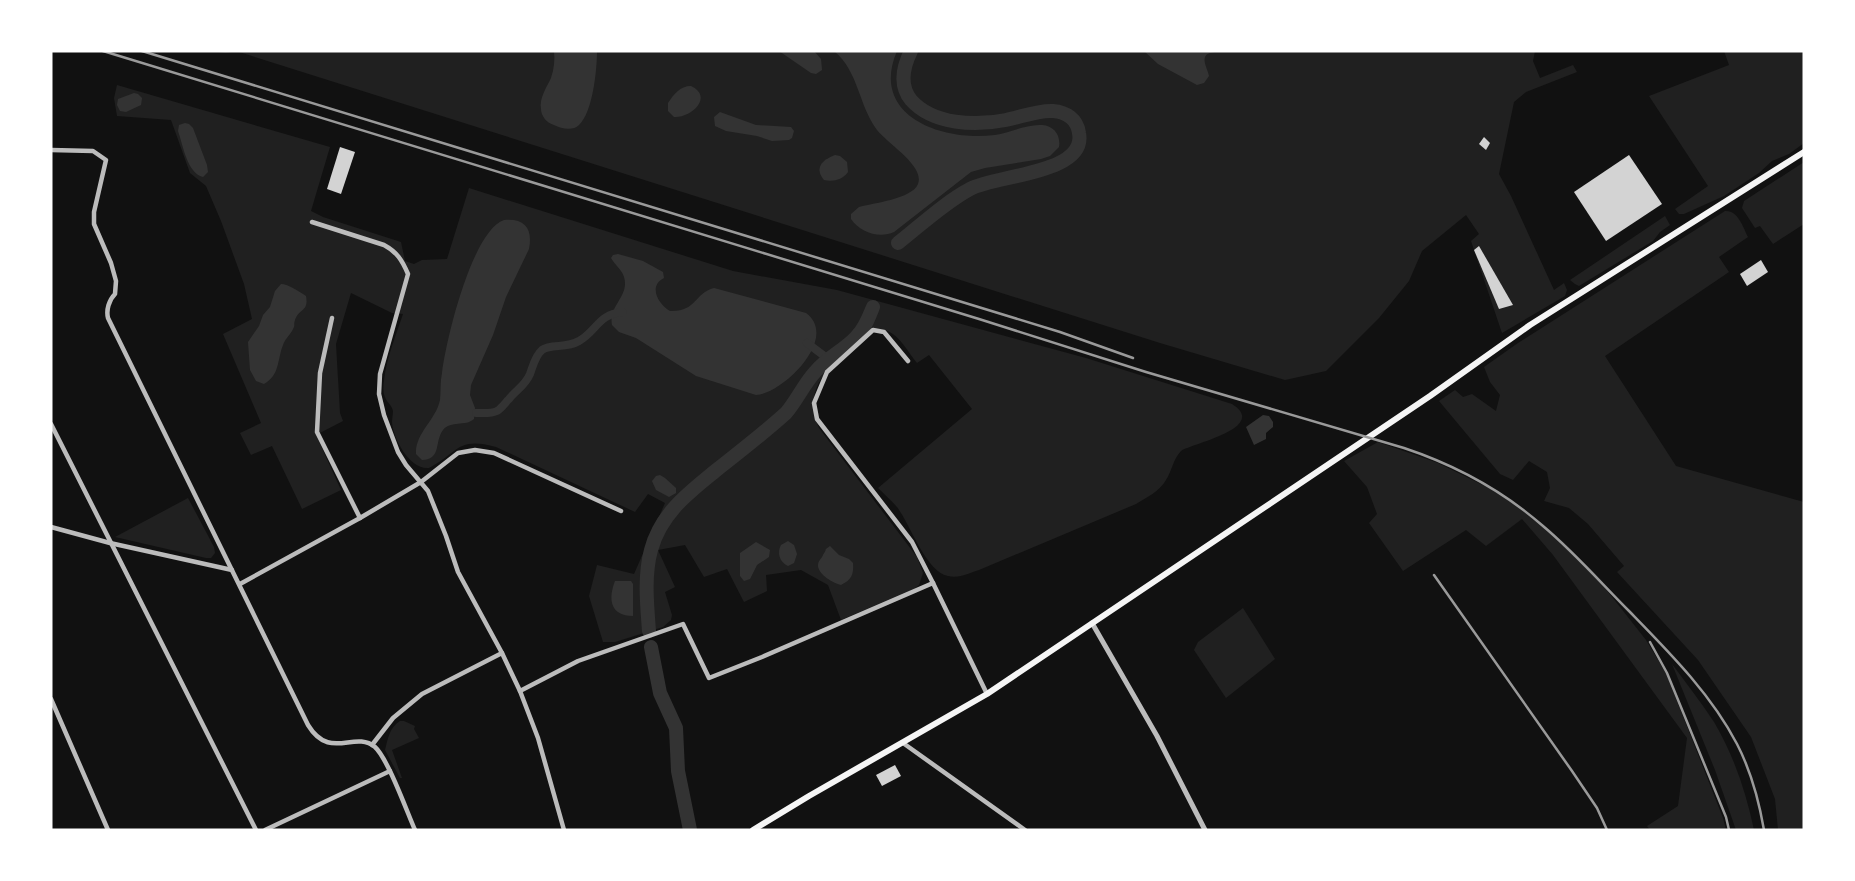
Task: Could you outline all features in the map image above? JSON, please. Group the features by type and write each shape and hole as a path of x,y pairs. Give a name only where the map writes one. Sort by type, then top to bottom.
{"main road":[{"path":"754,830 987,694 1430,396 1530,324 1804,152"}],"street":[{"path":"51,150 93,151 106,160 93,218 95,230 106,249 116,281 115,294 106,312 108,318 311,730 327,742 363,742 372,746 382,756 390,771 413,830"},
{"path":"312,222 384,245 402,259 408,274 380,374 379,394 394,445 432,502 458,572 520,691 538,738 564,830"},
{"path":"332,318 320,373 317,432 360,518"},
{"path":"908,360 884,332 873,330 827,372 814,403 817,419 912,542 987,694"},
{"path":"51,424 256,830"},
{"path":"240,584 421,482 458,453 475,450 494,453 621,511"},
{"path":"51,527 232,570"},
{"path":"520,691 579,661 683,624 709,678 933,583"},
{"path":"1091,623 1157,736 1205,830"},
{"path":"372,746 393,718 422,694 502,653"},
{"path":"51,699 107,830"},
{"path":"903,743 1026,830"},
{"path":"265,830 390,771"}],"shaded area":[{"path":"236,51 1535,51 1533,61 1540,78 1573,65 1577,72 1526,92 1514,102 1499,174 1554,290 1564,283 1567,290 1565,296 1502,333 1471,241 1479,234 1466,215 1422,251 1409,281 1379,318 1326,371 1285,380 1160,343"},
{"path":"554,51 597,51 591,101 584,119 574,128 551,124 541,112 542,97 553,71"},
{"path":"779,51 814,51 821,59 822,70 816,74 811,73"},
{"path":"834,51 897,51 891,74 893,93 902,108 933,129 974,136 995,135 1042,125 1056,132 1059,147 1050,156 1041,159 971,172 894,232 882,235 865,231 855,224 851,214 859,207 908,193 918,184 919,177 911,163 877,130 854,78"},
{"path":"1144,51 1220,51 1205,57 1209,76 1204,83 1197,85 1158,64"},
{"path":"1724,51 1804,51 1804,143 1789,154 1772,161 1724,196 1679,214 1675,209 1708,186 1649,96 1729,65"},
{"path":"117,85 330,147 311,211 401,242 405,261 414,264 422,260 447,259 469,188 733,271 837,290 1086,358 1232,404 1241,413 1241,420 1235,428 1224,434 1181,451 1163,484 1136,504 979,570 952,577 940,573 933,566 897,507 878,488 972,409 929,355 917,363 892,333 878,329 870,331 826,372 814,397 814,412 819,428 917,557 923,573 919,585 841,620 828,585 801,570 766,575 767,591 744,602 727,569 704,577 685,545 658,550 675,587 665,592 671,620 663,627 615,642 603,642 589,596 597,565 634,574 665,503 648,494 635,512 496,447 483,444 465,445 429,468 415,464 396,437 392,422 393,411 384,391 387,364 403,314 392,313 351,293 336,344 340,413 343,421 316,435 341,490 302,509 272,446 251,455 240,433 261,423 223,334 252,319 244,284 206,186 190,173 171,120 117,116 114,98"},
{"path":"691,86 700,96 698,106 687,114 674,117 668,111 668,103 680,89"},
{"path":"134,93 142,98 141,105 126,112 120,111 118,99"},
{"path":"720,112 756,125 791,127 794,131 792,138 772,141 726,131 715,126 714,117"},
{"path":"185,123 193,128 207,165 208,172 203,177 193,170 184,151 178,131 179,125"},
{"path":"835,155 847,162 848,172 837,180 824,180 820,172 821,165"},
{"path":"1804,162 1804,224 1773,244 1760,226 1755,228 1742,208 1744,201"},
{"path":"1725,211 1737,216 1748,237 1719,257 1729,272 1605,356 1676,466 1804,502 1804,830 1778,830 1775,799 1751,737 1698,660 1617,572 1624,566 1588,524 1569,508 1544,501 1550,488 1547,472 1529,461 1513,480 1500,474 1439,401 1455,390 1463,397 1472,394 1496,411 1500,395 1490,382 1484,367"},
{"path":"1665,216 1670,225 1653,241 1579,286 1570,280"},
{"path":"504,220 517,221 526,226 530,236 529,249 506,297 471,385 474,419 446,427 440,435 435,453 422,460 416,454 417,446 440,400 444,357 462,288 481,244 492,228"},
{"path":"618,254 643,261 663,272 664,278 656,286 656,295 670,311 685,309 707,290 714,288 806,313 815,324 816,336 812,350 804,363 780,385 756,395 696,376 636,338 619,332 612,325 613,312 625,284 623,274 611,258"},
{"path":"281,284 306,296 306,305 297,316 284,343 273,376 264,384 256,381 250,370 248,342"},
{"path":"1263,415 1269,416 1273,427 1266,433 1266,439 1254,445 1246,427"},
{"path":"1378,442 1438,463 1493,490 1525,511 1590,569 1646,640 1666,673 1726,830 1650,830 1647,826 1678,806 1687,738 1553,555 1522,519 1486,546 1466,530 1403,571 1369,523 1377,514 1367,487 1344,461"},
{"path":"660,475 676,488 676,493 669,497 656,490 652,481"},
{"path":"188,498 214,547 215,553 211,558 115,537"},
{"path":"788,541 794,545 797,554 794,563 788,566 779,554 781,545"},
{"path":"756,542 770,550 769,557 757,565 750,579 744,581 740,576 740,553"},
{"path":"830,546 853,563 851,577 841,585 830,580 818,566"},
{"path":"615,581 631,581 633,584 633,616 615,610 612,594"},
{"path":"1243,608 1275,659 1226,698 1194,650 1198,642"},
{"path":"1672,664 1709,715 1728,748 1754,830 1736,830"},
{"path":"400,721 415,726 419,738 392,750 402,778 385,750 391,730"}],"building":[{"path":"1484,137 1490,143 1486,150 1479,144"},
{"path":"340,147 355,152 341,194 327,189"},
{"path":"1629,155 1662,204 1606,241 1574,192"},
{"path":"1479,246 1513,305 1499,309 1474,250"},
{"path":"1761,260 1768,272 1747,286 1740,274"},
{"path":"895,765 901,776 882,786 876,775"}],"waterway":[{"path":"898,243 942,207 970,189 1037,171 1069,157 1078,147 1079,133 1070,117 1053,111 982,123 956,122 931,115 911,100 905,88 904,70 911,51"},
{"path":"649,631 647,570 651,550 662,524 688,494 786,413 820,367 860,333 873,307"},
{"path":"476,413 497,411 526,382 542,350 574,343 585,337 603,319 623,312"},
{"path":"807,343 827,358"},
{"path":"651,647 660,693 676,728 678,771 690,830"}],"railway":[{"path":"103,51 1146,372 1404,448 1442,462 1495,490 1528,513 1577,557 1688,674 1715,708 1737,744 1754,786 1764,830"},
{"path":"142,51 1060,332 1133,358"},
{"path":"1434,575 1572,771 1597,808 1607,830"},
{"path":"1650,642 1667,673 1729,830"}]}
